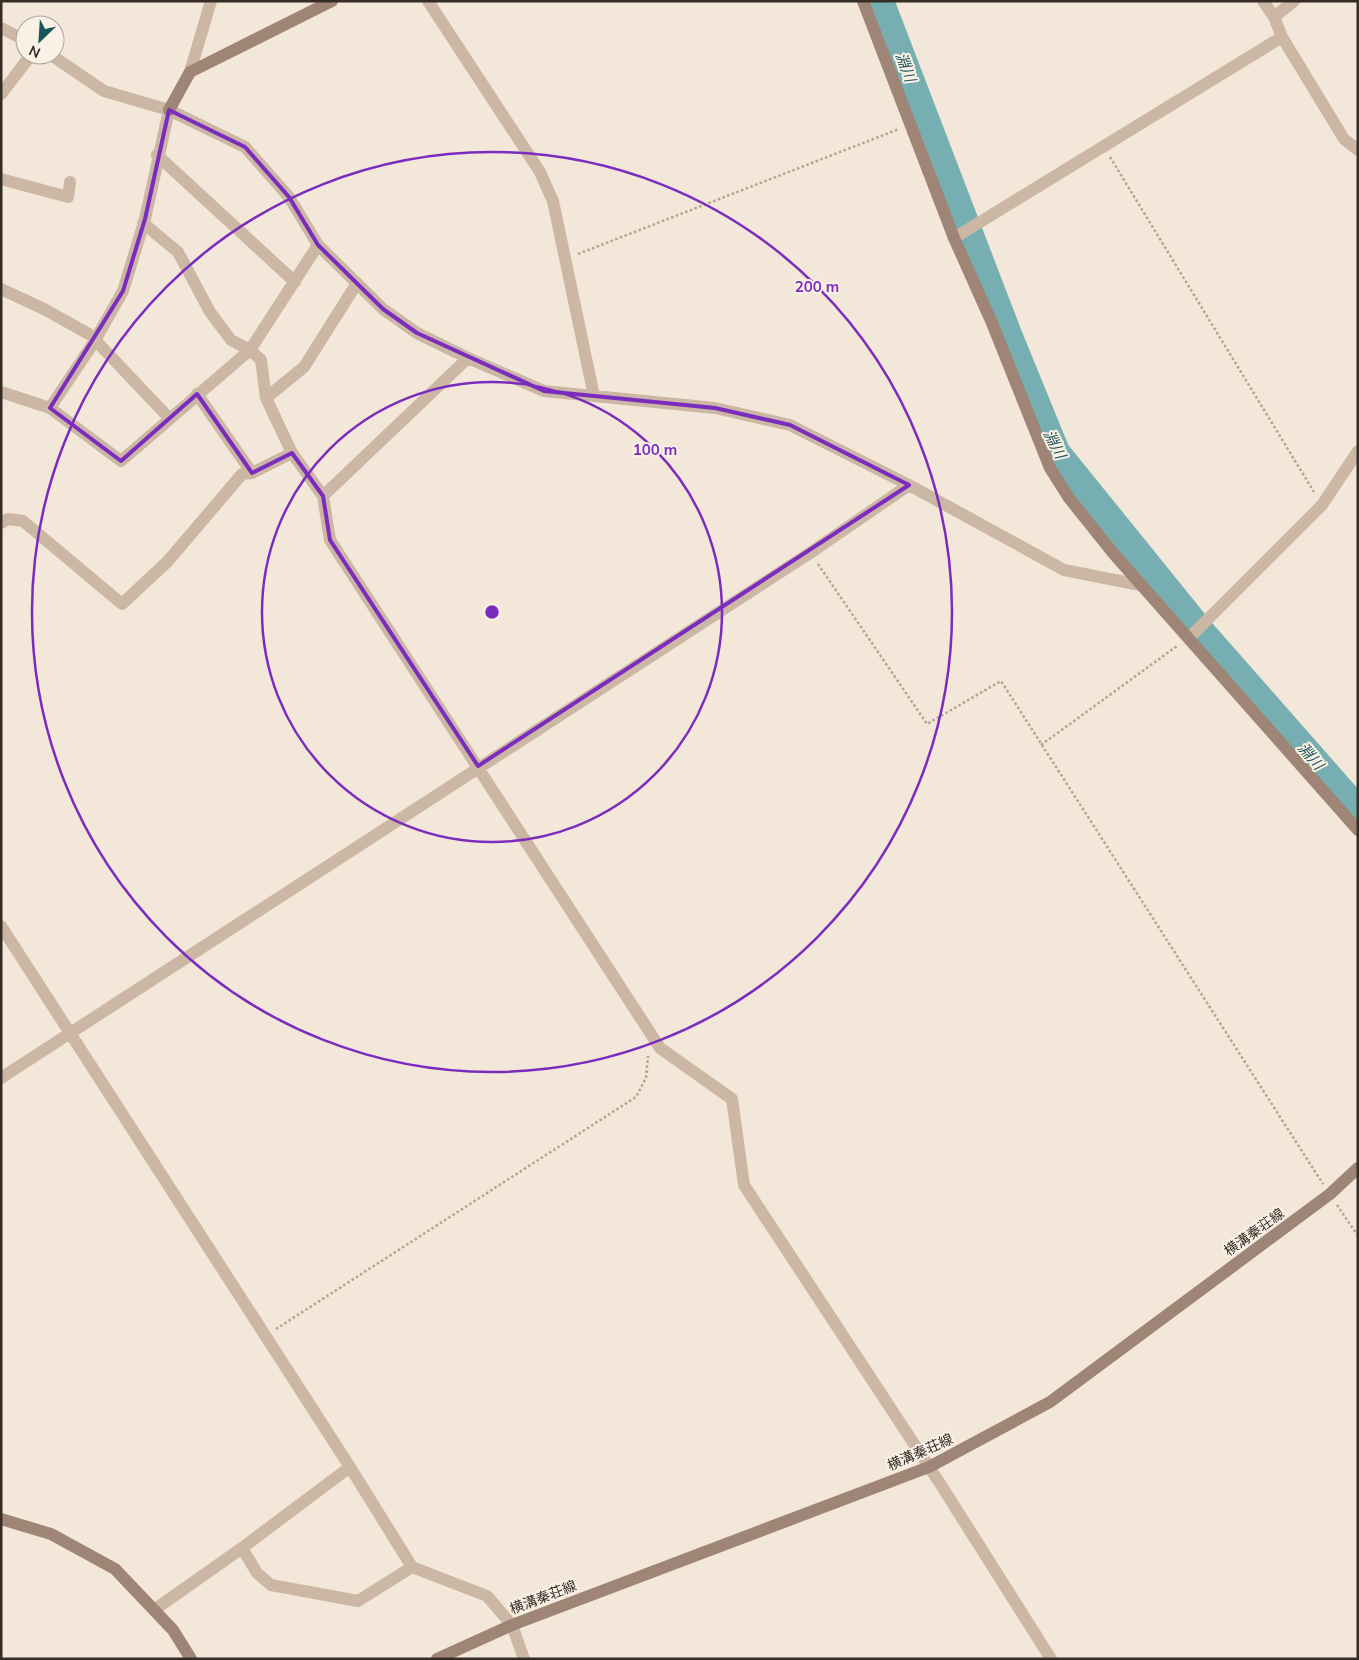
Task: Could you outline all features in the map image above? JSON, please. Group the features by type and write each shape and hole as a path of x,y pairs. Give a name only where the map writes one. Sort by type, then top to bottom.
{"street":[{"path":"50,408 96,338 123,291 143,223 157,155 169,110 190,72 211,1"},
{"path":"190,72 332,1"},
{"path":"428,1 540,172 553,201 594,396"},
{"path":"863,1 954,238 992,323 1050,468 1069,498 1140,585 1358,830"},
{"path":"1263,1 1274,18 1282,37 1344,139 1357,146"},
{"path":"1274,18 1294,1"},
{"path":"1,28 15,35"},
{"path":"954,238 1282,37"},
{"path":"1,94 23,65"},
{"path":"65,65 104,91 169,110 245,147 289,197 318,245 383,309 416,333 544,391 715,408 790,425 909,485 1064,570 1140,585"},
{"path":"157,155 295,282"},
{"path":"1,179 68,197 70,182"},
{"path":"143,223 178,252 210,312 231,340 250,350 261,360 266,398 292,453 323,496 330,540 660,1048 732,1099 744,1185 929,1467 1051,1659"},
{"path":"1,392 50,408 120,461 250,350 318,245"},
{"path":"266,398 304,367 356,283"},
{"path":"2,292 44,309 96,338 98,343 170,418"},
{"path":"323,496 468,358"},
{"path":"197,394 252,473"},
{"path":"1189,638 1322,504 1358,451"},
{"path":"1,523 8,519 23,521 122,604 168,561 242,474 252,473 292,453"},
{"path":"1,1078 478,766 810,552 909,485"},
{"path":"1,926 350,1466 412,1567 487,1596 512,1625 524,1659"},
{"name":"横溝秦荘線","path":"437,1659 512,1625 929,1467 1050,1402 1330,1194 1358,1168"},
{"path":"154,1610 242,1548 350,1466"},
{"path":"1,1519 51,1534 115,1569 173,1630 191,1659"},
{"path":"242,1548 257,1573 271,1586 358,1601 412,1567"}],"path":[{"path":"565,259 911,124"},
{"path":"1104,147 1322,504"},
{"path":"810,552 927,724 1001,681 1358,1236"},
{"path":"1041,745 1189,638"},
{"path":"265,1336 636,1097 646,1078 650,1032"}],"highlighted area":[{"path":"169,110 245,147 289,197 318,245 383,309 417,333 544,391 715,408 790,425 909,485 478,766 330,540 323,496 292,453 252,473 197,394 121,461 50,408 123,291 145,219"}],"waterway":[{"name":"淵川","path":"880,1 1007,332 1056,452 1204,635 1358,810"}]}
